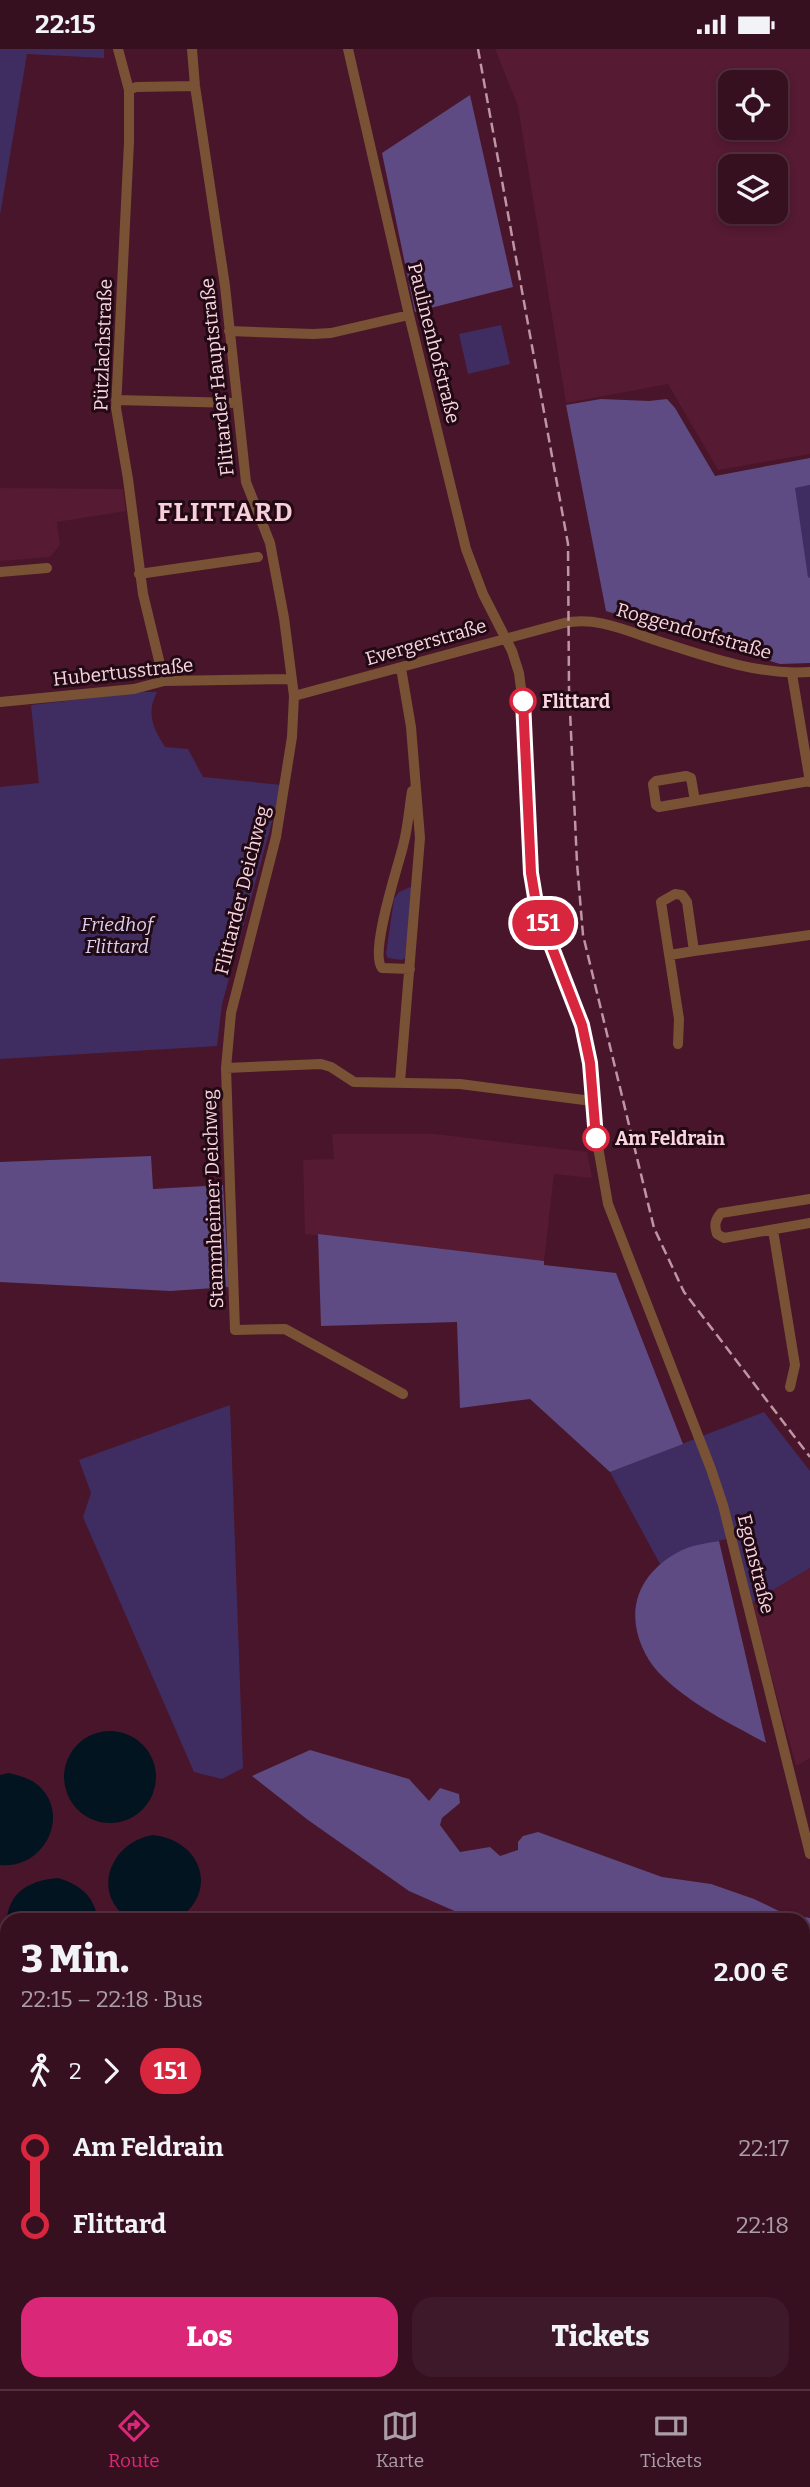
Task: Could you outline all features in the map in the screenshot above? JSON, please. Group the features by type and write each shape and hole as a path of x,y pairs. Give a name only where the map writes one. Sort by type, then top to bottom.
{"street":[{"name":"Pützlachstraße","path":"118,49 128,90 129,142 116,400 139,574 148,623 164,681"},
{"name":"Flittarder Hauptstraße","path":"192,49 195,86 225,286 246,482 270,543 284,618 293,697"},
{"name":"Paulinenhofstraße","path":"348,49 466,549 483,594 512,651 519,673 531,873 537,909 582,1025 590,1063 592,1101"},
{"path":"128,90 136,87 195,86"},
{"path":"229,331 331,333 409,315"},
{"path":"116,400 237,403"},
{"path":"139,574 258,557"},
{"path":"0,572 47,568"},
{"name":"Evergerstraße","path":"293,697 569,622"},
{"name":"Roggendorfstraße","path":"569,622 597,622 696,653 774,672 810,672"},
{"path":"400,1082 420,838 411,727 401,668"},
{"path":"695,801 691,778 686,776 656,781 653,784 656,805 659,807 695,801 810,781 792,674"},
{"name":"Hubertusstraße","path":"0,702 134,689 164,681 291,679"},
{"name":"Flittarder Deichweg","path":"227,1050 237,986 276,837 292,737 293,697"},
{"path":"410,968 382,968 377,958 383,922 404,843 414,779"},
{"path":"678,1044 679,1019 661,902 675,894 682,895 687,902 694,951"},
{"path":"670,955 810,935"},
{"name":"Stammheimer Deichweg","path":"227,1050 235,1330 285,1329 403,1394"},
{"path":"226,1068 321,1064 331,1067 354,1082 460,1084 592,1101"},
{"name":"Egonstraße","path":"592,1101 608,1204 723,1505 810,1854"},
{"path":"810,1199 721,1213 715,1226 717,1234 724,1238 810,1223"},
{"path":"774,1230 794,1365 790,1387"}],"shaded area":[{"path":"495,49 810,49 810,454 718,470 668,384 566,403 518,106"},
{"path":"470,95 513,287 415,312 382,153"},
{"path":"601,399 667,399 715,476 810,458 810,485 795,488 810,578 810,663 780,664 606,611 566,405"},
{"path":"0,488 123,489 126,511 57,522 60,545 50,557 0,561"},
{"path":"332,1134 435,1134 587,1152 592,1178 554,1174 544,1261 305,1234 303,1160 334,1159"},
{"path":"151,1156 153,1189 223,1185 229,1287 170,1291 0,1282 0,1162"},
{"path":"318,1234 544,1261 544,1265 616,1273 683,1444 610,1472 530,1399 460,1408 457,1322 321,1326"},
{"path":"719,1541 766,1743 712,1713 674,1687 649,1660 637,1633 637,1601 653,1571 682,1550"},
{"path":"810,1568 810,1758 796,1766 751,1603"},
{"path":"310,1750 409,1779 429,1801 440,1788 459,1794 460,1803 442,1818 440,1825 460,1852 490,1847 500,1856 518,1850 518,1842 523,1836 538,1832 662,1877 711,1884 754,1899 783,1913 459,1913 409,1891 308,1820 252,1776"}],"green space":[{"path":"0,49 104,49 104,58 27,54 0,215"},
{"path":"501,325 510,364 468,374 459,334"},
{"path":"810,485 810,578 808,578 794,488"},
{"name":"Friedhof Flittard","path":"157,692 152,707 152,720 165,747 188,749 203,777 282,785 222,1004 217,1046 0,1059 0,787 39,783 31,705"},
{"path":"413,886 405,958 388,958 386,954 394,899 399,892"},
{"path":"230,1405 243,1768 222,1779 194,1772 83,1517 91,1493 79,1460"},
{"path":"764,1412 810,1471 810,1568 751,1603 735,1537 684,1549 660,1564 610,1472"}],"water":[{"path":"101,1731 119,1731 136,1738 149,1751 156,1768 156,1786 149,1803 136,1816 119,1823 101,1823 84,1816 71,1803 64,1786 64,1768 71,1751 84,1738"},
{"path":"9,1773 39,1786 49,1799 53,1812 52,1826 48,1839 28,1859 15,1864 0,1865 0,1775"},
{"path":"153,1835 170,1839 193,1856 201,1882 198,1895 185,1913 123,1913 111,1898 108,1885 110,1872 125,1848 137,1840"},
{"path":"58,1878 85,1892 96,1913 8,1913 18,1894 34,1883"}],"railway":[{"path":"478,49 568,544 569,689 583,935 654,1228 684,1292 810,1457"}],"bus line":[{"name":"151","path":"523,701 531,873 537,909 582,1025 590,1063 596,1138"}],"place":[{"name":"Flittard","path":"523,701"},
{"name":"Am Feldrain","path":"596,1138"}],"district":[{"name":"FLITTARD","path":"226,512"}]}
